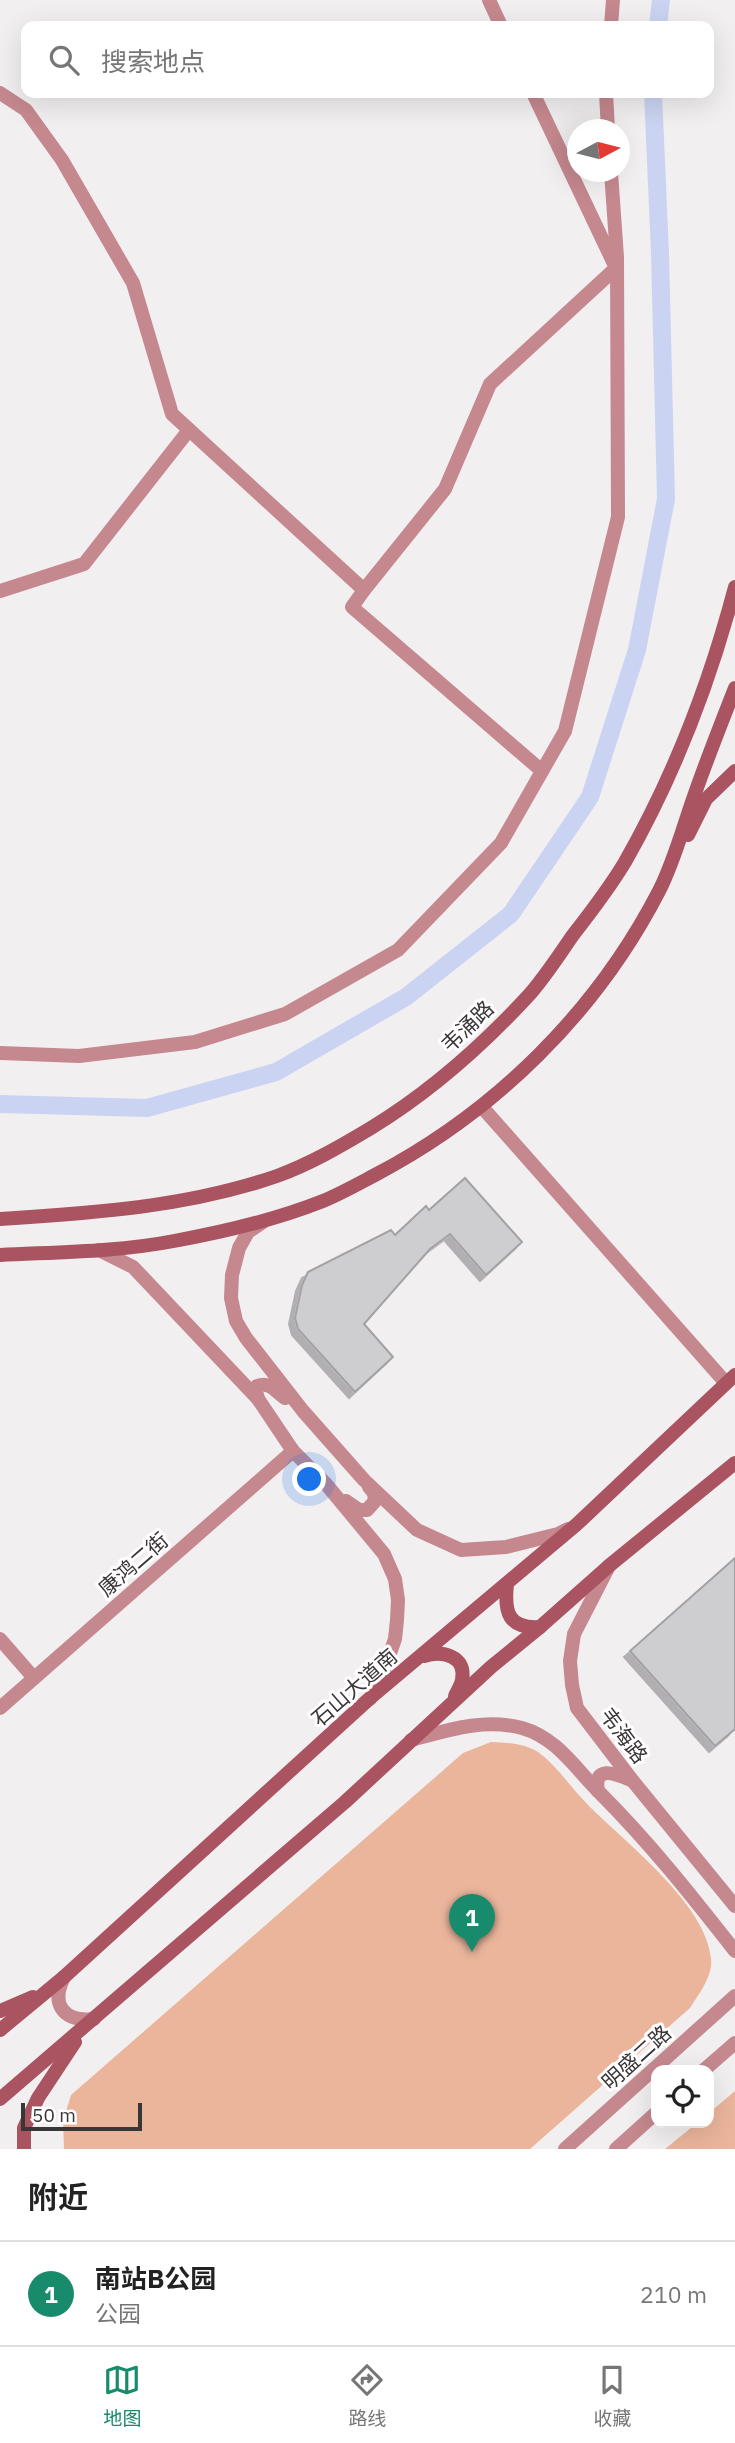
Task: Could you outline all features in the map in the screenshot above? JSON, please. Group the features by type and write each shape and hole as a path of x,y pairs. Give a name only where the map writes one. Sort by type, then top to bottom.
{"main road":[{"name":"韦涌路","path":"0,1219 117,1211 227,1191 279,1175 329,1153 389,1117 439,1081 530,993 625,863 676,759 710,671 735,587"},
{"path":"660,889 735,688"},
{"path":"676,759 685,750 692,748 700,751 702,772"},
{"path":"0,1255 99,1250 172,1242 266,1220 324,1201 408,1158 482,1107 527,1067 598,988 630,943 706,799 735,771"},
{"name":"石山大道南","path":"0,2029 64,1977 369,1699 576,1525 730,1379"},
{"path":"0,2099 345,1802 491,1667 735,1463"},
{"path":"508,1584 505,1603 508,1614 517,1624 526,1628 540,1627"},
{"path":"420,1658 437,1651 449,1654 460,1665 463,1679 454,1701"},
{"path":"0,2011 50,1989"},
{"path":"24,2149 24,2128 38,2098 89,2023"}],"street":[{"path":"489,0 499,21"},
{"path":"611,21 613,0"},
{"path":"0,93 26,110 62,160 133,283 172,414 364,590"},
{"path":"535,98 616,268"},
{"path":"606,98 607,119"},
{"path":"0,1053 79,1056 195,1042 285,1014 398,950 501,843 565,731 618,517 616,268 612,182"},
{"path":"542,771 352,607 445,489 491,384 616,268"},
{"path":"0,591 84,564 189,430"},
{"path":"482,1107 730,1379"},
{"path":"99,1250 133,1267 258,1399 293,1451 350,1504 359,1510 367,1510 375,1501 374,1493 303,1410 246,1338 236,1321 230,1298 232,1275 239,1248 248,1231 266,1220"},
{"path":"258,1399 257,1386 264,1383 273,1386 282,1396 303,1410"},
{"name":"康鸿二街","path":"0,1708 293,1451"},
{"path":"364,1480 417,1530 461,1550 527,1543 558,1534 576,1525"},
{"path":"326,1484 384,1554 395,1579 398,1600 394,1639 386,1665 369,1699"},
{"name":"韦海路","path":"610,1565 574,1634 570,1661 577,1708 735,1906"},
{"path":"0,1639 34,1678"},
{"path":"411,1740 475,1725 500,1725 522,1728 550,1741 661,1856 735,1951"},
{"path":"598,1791 599,1778 606,1772 632,1780"},
{"path":"64,1977 57,1990 58,2004 68,2016 89,2023"},
{"name":"明盛二路","path":"565,2149 735,1996"},
{"path":"710,2065 735,2043"},
{"path":"616,2149 651,2118"}],"shaded area":[{"path":"491,1742 524,1746 542,1755 680,1897 706,1938 711,1959 708,1978 690,2008 530,2149 64,2149 63,2121 71,2095 463,1753"},
{"path":"735,2091 735,2149 665,2149 691,2128 714,2128 714,2109"}],"building":[{"path":"465,1178 522,1242 486,1275 450,1234 430,1249 364,1324 393,1357 355,1392 298,1329 295,1318 302,1285 308,1272 391,1230 395,1235 426,1206 429,1210"},
{"path":"735,1558 735,1729 715,1746 630,1651"}],"waterway":[{"path":"659,21 661,0"},
{"path":"0,1104 147,1108 276,1072 406,997 511,914 590,797 637,650 666,499 653,98"}],"place":[{"name":"南站B公园","path":"472,1952"}]}
